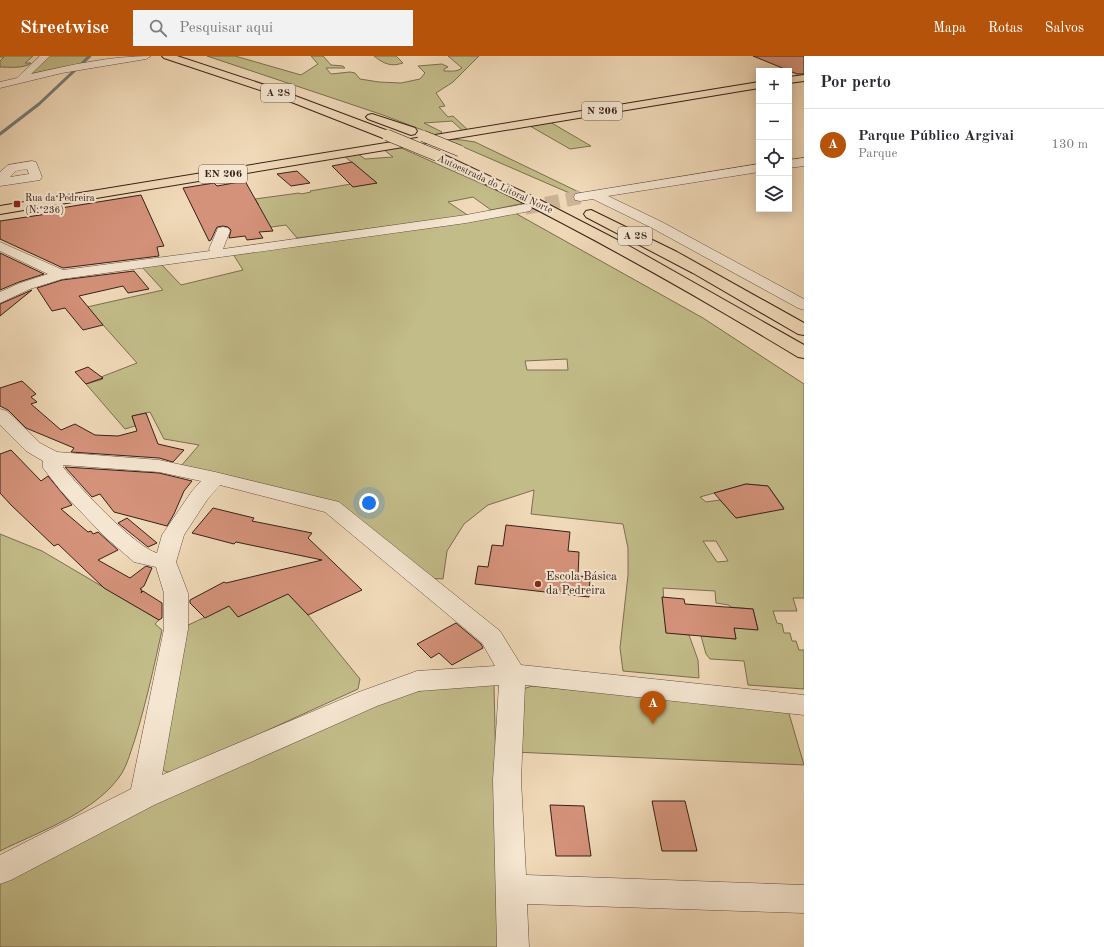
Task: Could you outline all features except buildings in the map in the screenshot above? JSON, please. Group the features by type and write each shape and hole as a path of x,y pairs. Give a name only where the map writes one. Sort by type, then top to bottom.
{"main road":[{"name":"Autoestrada do Litoral Norte","path":"167,56 270,90 438,156 515,192 634,254 731,308 804,353"},
{"name":"A 28","path":"193,56 275,82 343,107"},
{"path":"792,80 804,78"},
{"name":"N 206","path":"446,137 756,85"},
{"name":"Autoestrada do Litoral Norte","path":"358,112 411,131 474,158"},
{"name":"EN 206","path":"0,210 446,137"},
{"name":"Autoestrada do Litoral Norte","path":"488,164 530,185"},
{"name":"Autoestrada do Litoral Norte","path":"565,202 642,239 725,284 804,330"}],"street":[{"path":"21,79 45,56"},
{"path":"0,85 62,70 146,56"},
{"path":"19,69 31,69"},
{"path":"792,164 804,162"},
{"path":"580,198 756,168"},
{"path":"595,195 657,225 804,305"},
{"path":"0,298 25,286 60,275 466,219 525,208"},
{"path":"219,254 216,249 223,231"},
{"path":"0,246 60,275"},
{"path":"0,415 33,447 53,458 158,466 215,478 332,507 491,636 513,674 507,780 513,947"},
{"path":"53,458 53,468 68,487 112,531 142,557 165,562"},
{"path":"144,796 176,629 176,593 165,562 174,535 199,496 215,478"},
{"path":"0,870 144,796 368,699 417,681 513,674 804,705"},
{"path":"511,889 804,899"}],"shaded area":[{"path":"0,56 33,56 25,63 31,63 28,65 20,67 0,67 0,61 4,57"},
{"path":"50,56 88,56 79,65 29,74"},
{"path":"207,56 235,56 301,75 318,64 311,56 323,56 331,65 343,66 345,68 326,68 331,74 350,72 355,73 360,79 401,83 420,79 425,73 418,66 442,64 448,67 444,69 444,71 456,71 462,68 448,56 479,56 453,82 436,93 445,106 439,107 448,117 453,116 469,131 464,132 452,121 424,123 442,132 438,136 383,115"},
{"path":"374,56 396,56 403,63 391,65"},
{"path":"550,122 591,146 570,149 530,126"},
{"path":"445,139 475,142 583,194 574,195"},
{"path":"399,147 525,203 491,210 473,197 448,202 469,216 297,238 286,225 235,232 252,206 259,205 255,199 299,193 301,194 351,184 377,183 344,156 358,154 365,159 393,157 383,149"},
{"path":"515,213 703,318 804,384 804,598 793,598 797,611 773,611 777,623 782,624 784,633 790,633 792,641 796,641 799,650 804,650 804,689 748,685 744,661 710,659 706,654 701,636 736,639 734,628 758,629 753,609 730,607 729,605 716,603 715,591 663,588 666,632 689,635 698,660 699,678 623,671 620,648 628,575 628,548 623,524 531,514 534,490 488,505 464,524 447,551 443,579 426,578 337,505 181,466 199,445 164,439 150,412 132,416 135,426 125,429 86,384 103,379 101,377 137,363 87,307 163,290 142,267 161,264 181,285 243,270 233,254","holes":["567,359 568,370 527,370 525,361","746,484 768,486 784,508 736,518 720,500 706,502 700,497","703,541 716,541 728,561 717,562"]},
{"path":"0,534 42,551 159,620 155,624 162,630 150,685 139,725 128,761 122,773 111,787 83,810 50,828 0,851"},
{"path":"288,594 308,615 360,679 358,689 176,772 166,772 161,768 184,627 229,606"},
{"path":"494,685 500,947 0,947 0,884 147,807 364,708 414,692 441,687"},
{"path":"532,686 788,710 804,765 514,752 520,690"}],"waterway":[{"path":"0,134 39,104 90,56"}],"tunnel":[{"path":"525,208 580,197"}],"place":[{"name":"Rua da Pedreira (N.º236)","path":"17,204"},
{"name":"Escola Básica da Pedreira","path":"538,584"},
{"name":"Parque Público Argivai","path":"653,724"}]}
